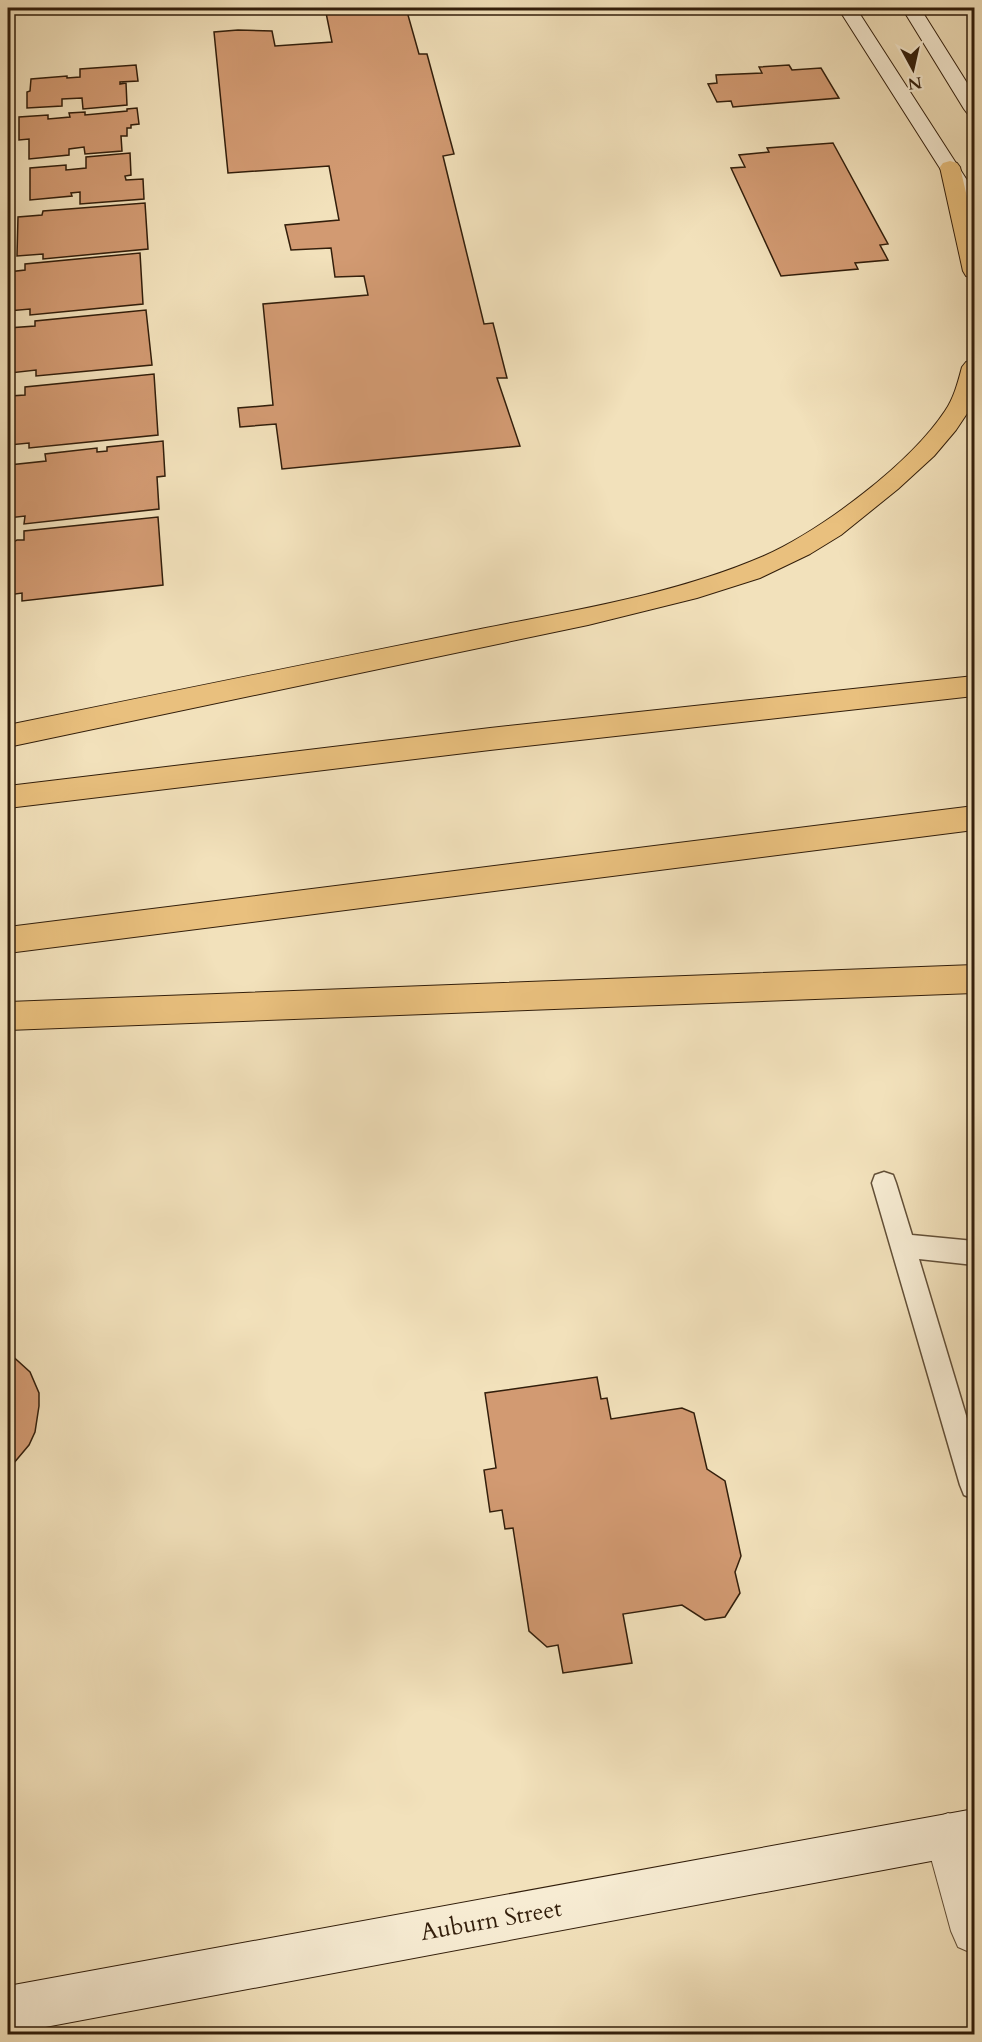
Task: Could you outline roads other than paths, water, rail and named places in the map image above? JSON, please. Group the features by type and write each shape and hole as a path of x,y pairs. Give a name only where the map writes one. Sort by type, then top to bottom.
{"highway":[{"path":"950,167 975,271"},
{"path":"8,736 588,616 678,595 739,575 801,548 854,512 896,478 931,444 962,404 975,367"},
{"path":"490,740 975,667"},
{"path":"8,797 975,686"},
{"path":"8,940 975,818"},
{"path":"8,1016 975,979"}],"main road":[{"path":"847,8 975,206"},
{"path":"911,8 975,109"},
{"path":"961,1833 975,1931"},
{"name":"Auburn Street","path":"8,2010 961,1833"}],"lane":[{"path":"884,1183 975,1485"},
{"path":"903,1246 975,1253"}]}
